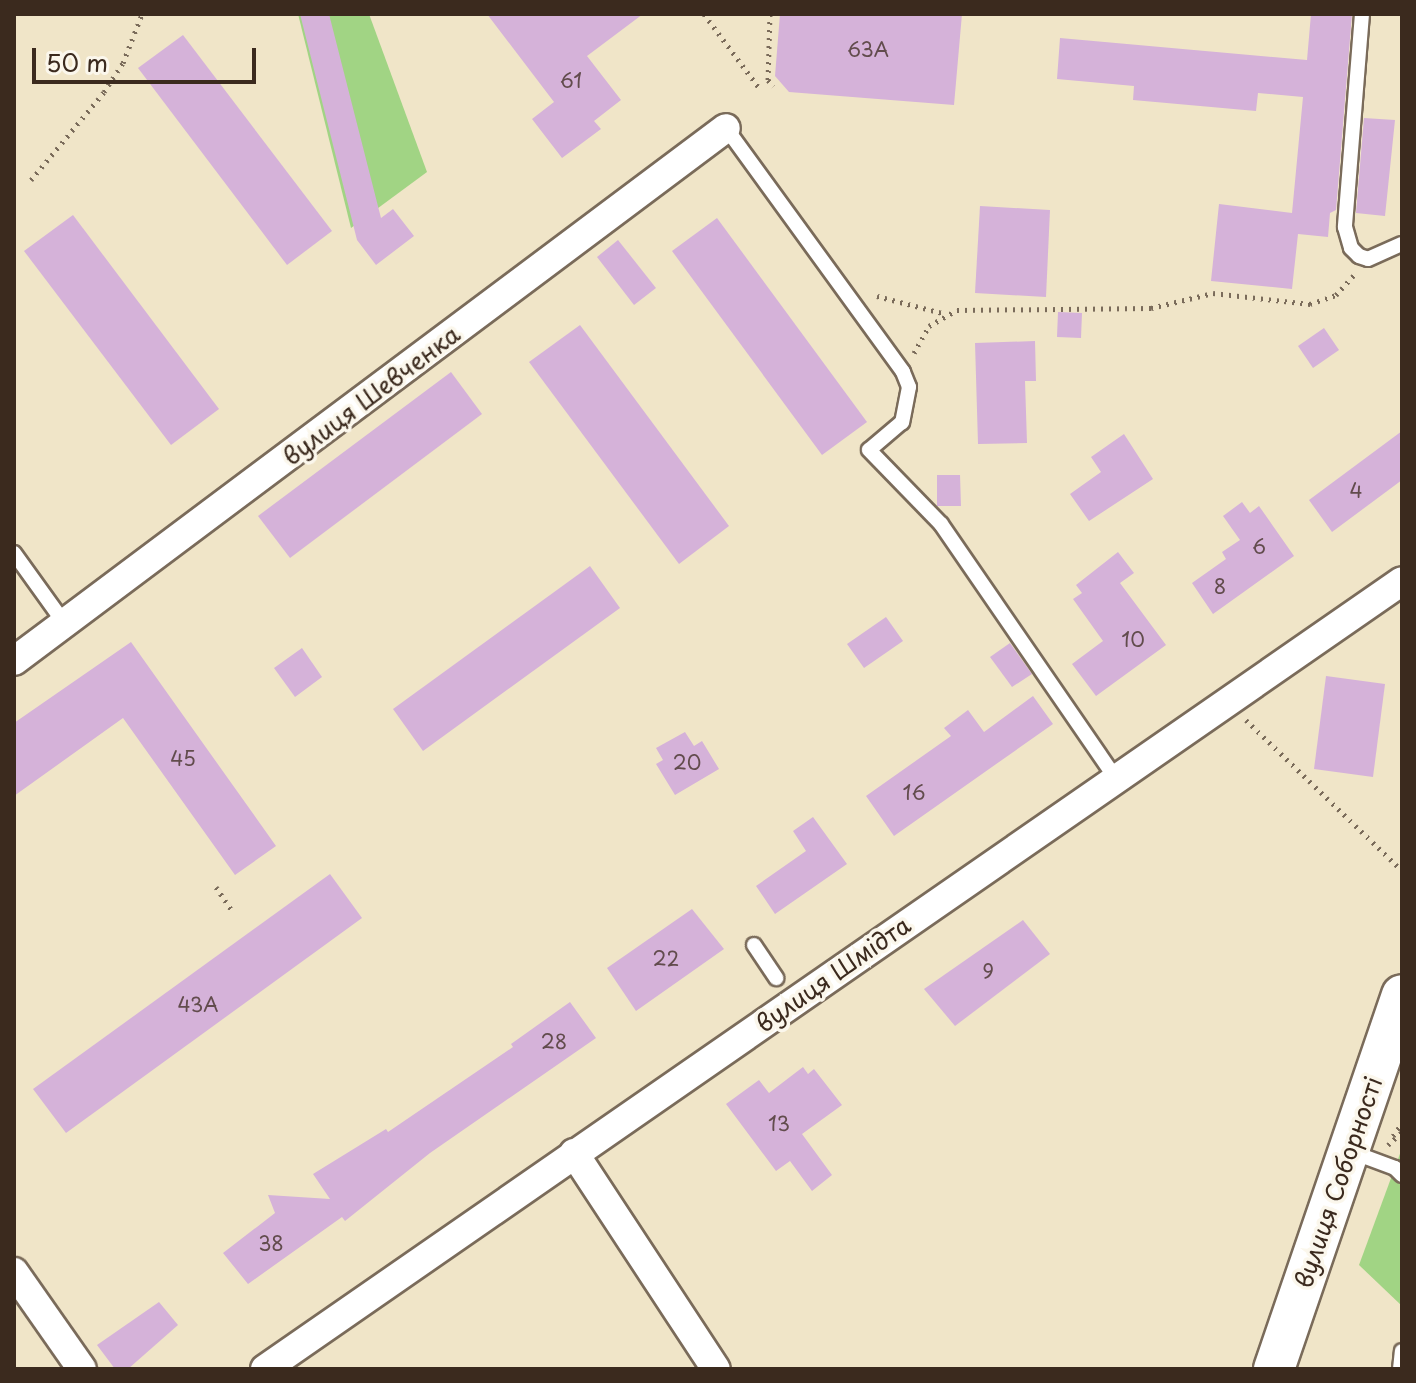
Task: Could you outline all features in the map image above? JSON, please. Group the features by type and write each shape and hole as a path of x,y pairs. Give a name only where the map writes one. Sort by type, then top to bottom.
{"main road":[{"name":"вулиця Соборності","path":"1274,1369 1402,995"}],"street":[{"name":"вулиця Шевченка","path":"14,661 726,128"},
{"name":"вулиця Шмідта","path":"265,1369 1402,581"},
{"path":"574,1153 716,1369"},
{"path":"14,1272 82,1369"}],"lane":[{"path":"1362,14 1345,227 1351,248 1368,259 1402,244"},
{"path":"726,128 903,372 909,387 902,422 869,450 941,524 1116,779"},
{"path":"14,553 65,624"},
{"path":"754,945 776,978"},
{"path":"1349,1151 1395,1168 1402,1175"},
{"path":"1400,1369 1402,1351"}],"path":[{"path":"31,180 73,134 109,85 142,14"},
{"path":"704,14 760,89"},
{"path":"770,14 768,80 773,86"},
{"path":"903,372 929,326 947,314 968,308 1167,307 1213,293 1310,304 1336,295 1368,259"},
{"path":"877,296 947,314"},
{"path":"1228,702 1398,867"},
{"path":"216,887 231,909"}],"green space":[{"path":"298,14 369,14 427,172 351,228"},
{"path":"1402,1152 1402,1306 1359,1265"}],"building":[{"path":"300,14 329,14 381,218 393,209 414,236 376,265 357,240"},
{"path":"487,14 643,14 587,56 621,100 594,121 601,129 562,158 532,119 554,102"},
{"path":"780,14 962,14 954,105 789,92 775,76"},
{"path":"1311,14 1352,14 1336,210 1330,213 1328,237 1298,234 1292,289 1211,281 1219,204 1292,213 1303,97 1258,93 1256,111 1133,100 1134,86 1057,79 1060,38 1307,60"},
{"path":"183,35 332,231 287,265 138,68"},
{"path":"1364,118 1395,120 1385,216 1356,213"},
{"path":"980,206 1050,210 1046,297 975,293"},
{"path":"73,215 219,409 171,445 24,251"},
{"path":"717,218 867,422 822,455 672,251"},
{"path":"618,240 656,288 634,305 597,257"},
{"path":"1058,312 1082,313 1081,338 1057,337"},
{"path":"580,325 729,526 679,564 529,362"},
{"path":"1324,328 1339,350 1313,368 1298,346"},
{"path":"1035,341 1036,381 1025,381 1027,443 978,444 975,343"},
{"path":"451,372 482,414 290,558 258,516"},
{"path":"1402,431 1402,480 1332,532 1309,500"},
{"path":"1124,434 1153,479 1089,521 1070,494 1101,472 1091,457"},
{"path":"937,475 960,475 961,506 937,506"},
{"path":"1242,502 1250,513 1259,506 1294,556 1213,614 1192,583 1226,559 1222,552 1240,540 1223,516"},
{"path":"1118,552 1134,573 1120,583 1166,645 1096,696 1072,664 1103,641 1073,599 1082,593 1076,585"},
{"path":"590,566 620,608 423,751 393,709"},
{"path":"886,617 903,641 864,668 847,644"},
{"path":"131,642 276,846 235,875 123,718 14,796 14,723"},
{"path":"1010,643 1032,674 1012,687 990,657"},
{"path":"302,648 322,677 295,697 274,668"},
{"path":"1326,676 1385,684 1373,777 1314,769"},
{"path":"1033,696 1053,724 894,836 866,796 951,736 944,728 968,710 984,732"},
{"path":"685,732 694,746 702,741 719,769 675,795 656,764 663,760 656,748"},
{"path":"813,817 847,864 775,914 756,886 806,851 793,831"},
{"path":"330,874 362,918 66,1133 33,1089"},
{"path":"692,909 724,949 636,1011 607,968"},
{"path":"1023,920 1050,954 955,1026 924,989"},
{"path":"570,1002 596,1038 430,1153 345,1221 342,1217 248,1284 223,1253 275,1213 268,1195 330,1199 313,1174 386,1129 388,1132 513,1047 511,1044"},
{"path":"803,1067 808,1074 814,1069 842,1105 802,1134 832,1175 812,1191 790,1161 776,1171 726,1104 759,1080 769,1093"},
{"path":"159,1302 178,1325 128,1369 115,1369 97,1345"}]}
